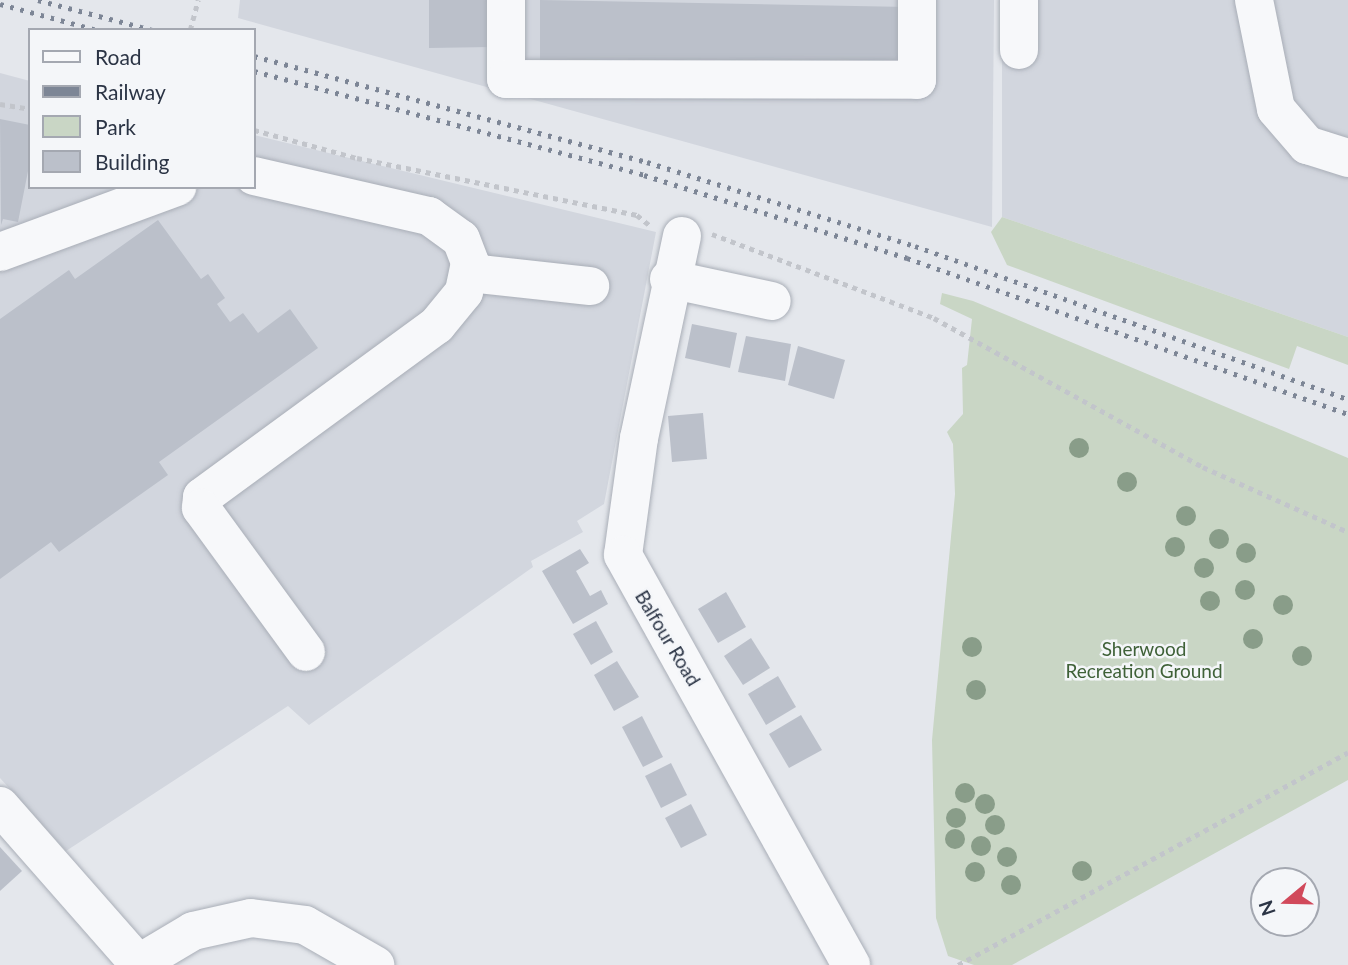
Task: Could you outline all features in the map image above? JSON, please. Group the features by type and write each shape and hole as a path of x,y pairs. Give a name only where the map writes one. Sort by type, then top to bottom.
{"street":[{"path":"506,0 506,79 917,80 917,0"},
{"path":"1019,0 1019,50"},
{"path":"1254,0 1276,109 1307,145 1348,158"},
{"path":"256,176 429,216 461,239 470,274 459,300 437,325 201,497 201,508 306,652"},
{"path":"0,252 172,189"},
{"name":"Balfour Road","path":"681,233 669,279 623,555 851,965"},
{"path":"470,274 590,286"},
{"path":"669,279 772,301"},
{"path":"0,806 137,964 193,931 251,918 305,925 375,965"}],"path":[{"path":"191,28 198,0"},
{"path":"0,104 28,108"},
{"path":"256,131 351,157 637,215 681,233 934,318 1212,472 1348,531"},
{"path":"958,965 1348,752"}],"shaded area":[{"path":"240,0 994,0 992,227 238,18"},
{"path":"1002,0 1348,0 1348,337 1002,217"},
{"path":"0,73 28,80 28,189 256,189 256,135 656,232 604,504 577,521 583,532 531,561 533,567 309,725 288,706 66,851 0,778"}],"green space":[{"path":"1002,217 1348,337 1348,365 1297,346 1289,369 1007,265 991,232"},
{"name":"Sherwood Recreation Ground","path":"942,293 973,301 1348,458 1348,780 1012,965 974,965 948,956 936,918 932,740 955,494 953,444 947,432 963,414 962,368 967,365 972,319 940,304"}],"building":[{"path":"429,0 490,0 491,47 429,48"},
{"path":"540,0 908,7 908,72 540,74"},
{"path":"0,119 28,125 28,171 18,222 3,219 1,225"},
{"path":"158,220 201,279 208,274 225,298 217,304 230,322 243,313 258,333 290,309 318,348 159,462 168,475 59,552 51,542 0,579 0,319 69,270 75,279"},
{"path":"692,324 737,333 730,368 685,358"},
{"path":"746,336 791,344 785,381 738,372"},
{"path":"798,346 845,360 834,399 788,385"},
{"path":"703,413 707,459 672,462 668,416"},
{"path":"580,549 589,563 576,571 590,596 601,590 608,604 573,624 542,571"},
{"path":"726,592 746,627 718,643 698,609"},
{"path":"596,621 613,652 591,665 573,634"},
{"path":"751,638 770,668 743,685 724,656"},
{"path":"617,661 639,697 614,711 594,675"},
{"path":"778,676 796,707 766,725 748,694"},
{"path":"801,715 822,750 789,768 769,734"},
{"path":"642,716 663,757 643,767 622,727"},
{"path":"671,763 687,795 661,808 645,776"},
{"path":"691,804 707,835 681,848 665,818"},
{"path":"0,847 22,871 0,891"}],"railway":[{"path":"38,0 144,28"},
{"path":"0,4 90,28"},
{"path":"256,57 647,162 915,246 1348,399"},
{"path":"256,72 644,175 907,258 1348,414"}]}
